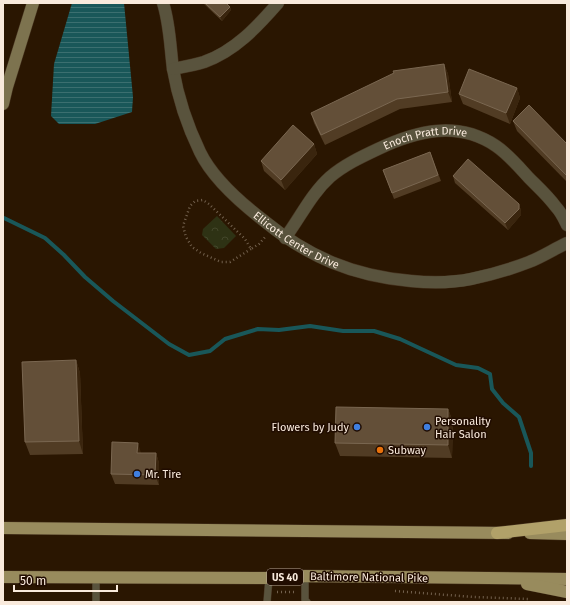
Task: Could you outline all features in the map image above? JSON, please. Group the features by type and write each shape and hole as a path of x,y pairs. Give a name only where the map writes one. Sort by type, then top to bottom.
{"highway":[{"path":"498,533 567,525"}],"main road":[{"path":"3,104 33,3"},
{"path":"3,528 567,534"},
{"name":"Baltimore National Pike","path":"3,577 269,578 305,576 567,579"},
{"path":"503,579 567,592"}],"street":[{"name":"Ellicott Center Drive","path":"164,3 168,18 173,69 183,114 201,153 220,181 246,206 286,238 330,263 356,272 390,280 448,283 498,272 529,262 567,243"},
{"path":"173,69 202,62 221,55 240,43 272,5"},
{"name":"Enoch Pratt Drive","path":"286,238 312,197 329,178 340,170 390,143 416,134 440,130 457,131 475,136 496,146 521,168 557,207 567,225"}],"lane":[{"path":"305,576 306,602"},
{"path":"96,577 96,602"},
{"path":"267,602 269,578"}],"path":[{"path":"251,249 245,239 209,204 203,200 195,201 190,206 183,226 186,237 192,247 221,262 230,262 251,249 259,244 273,229"},
{"path":"390,591 474,597 536,599"},
{"path":"268,592 306,592"}],"green space":[{"path":"217,216 236,236 224,248 216,249 202,235 203,229"}],"water":[{"path":"72,3 124,3 133,97 132,112 95,124 59,124 51,116 54,64"}],"building":[{"path":"205,3 226,3 230,7 220,17"},
{"path":"444,64 448,92 397,99 321,135 311,113 394,73 393,71"},
{"path":"469,69 517,88 506,113 459,94"},
{"path":"529,105 567,144 567,176 513,121"},
{"path":"293,125 314,144 281,180 261,161"},
{"path":"430,152 438,175 392,193 383,170"},
{"path":"468,159 519,204 519,209 505,223 453,176"},
{"path":"76,360 79,441 25,442 22,362"},
{"path":"336,407 448,409 448,445 335,443"},
{"name":"Mr. Tire","path":"112,442 138,443 137,453 156,453 155,475 111,474"}],"waterway":[{"path":"4,218 45,238 85,277 113,301 169,344 189,355 210,351 225,339 258,329 279,330 310,326 343,331 374,331 400,339 456,365 478,368 490,374 492,389 503,403 519,417 531,453 531,466"}],"place":[{"name":"Flowers by Judy","path":"357,427"},
{"name":"Personality Hair Salon","path":"427,427"},
{"name":"Subway","path":"380,450"},
{"name":"Mr. Tire","path":"137,474"}]}
